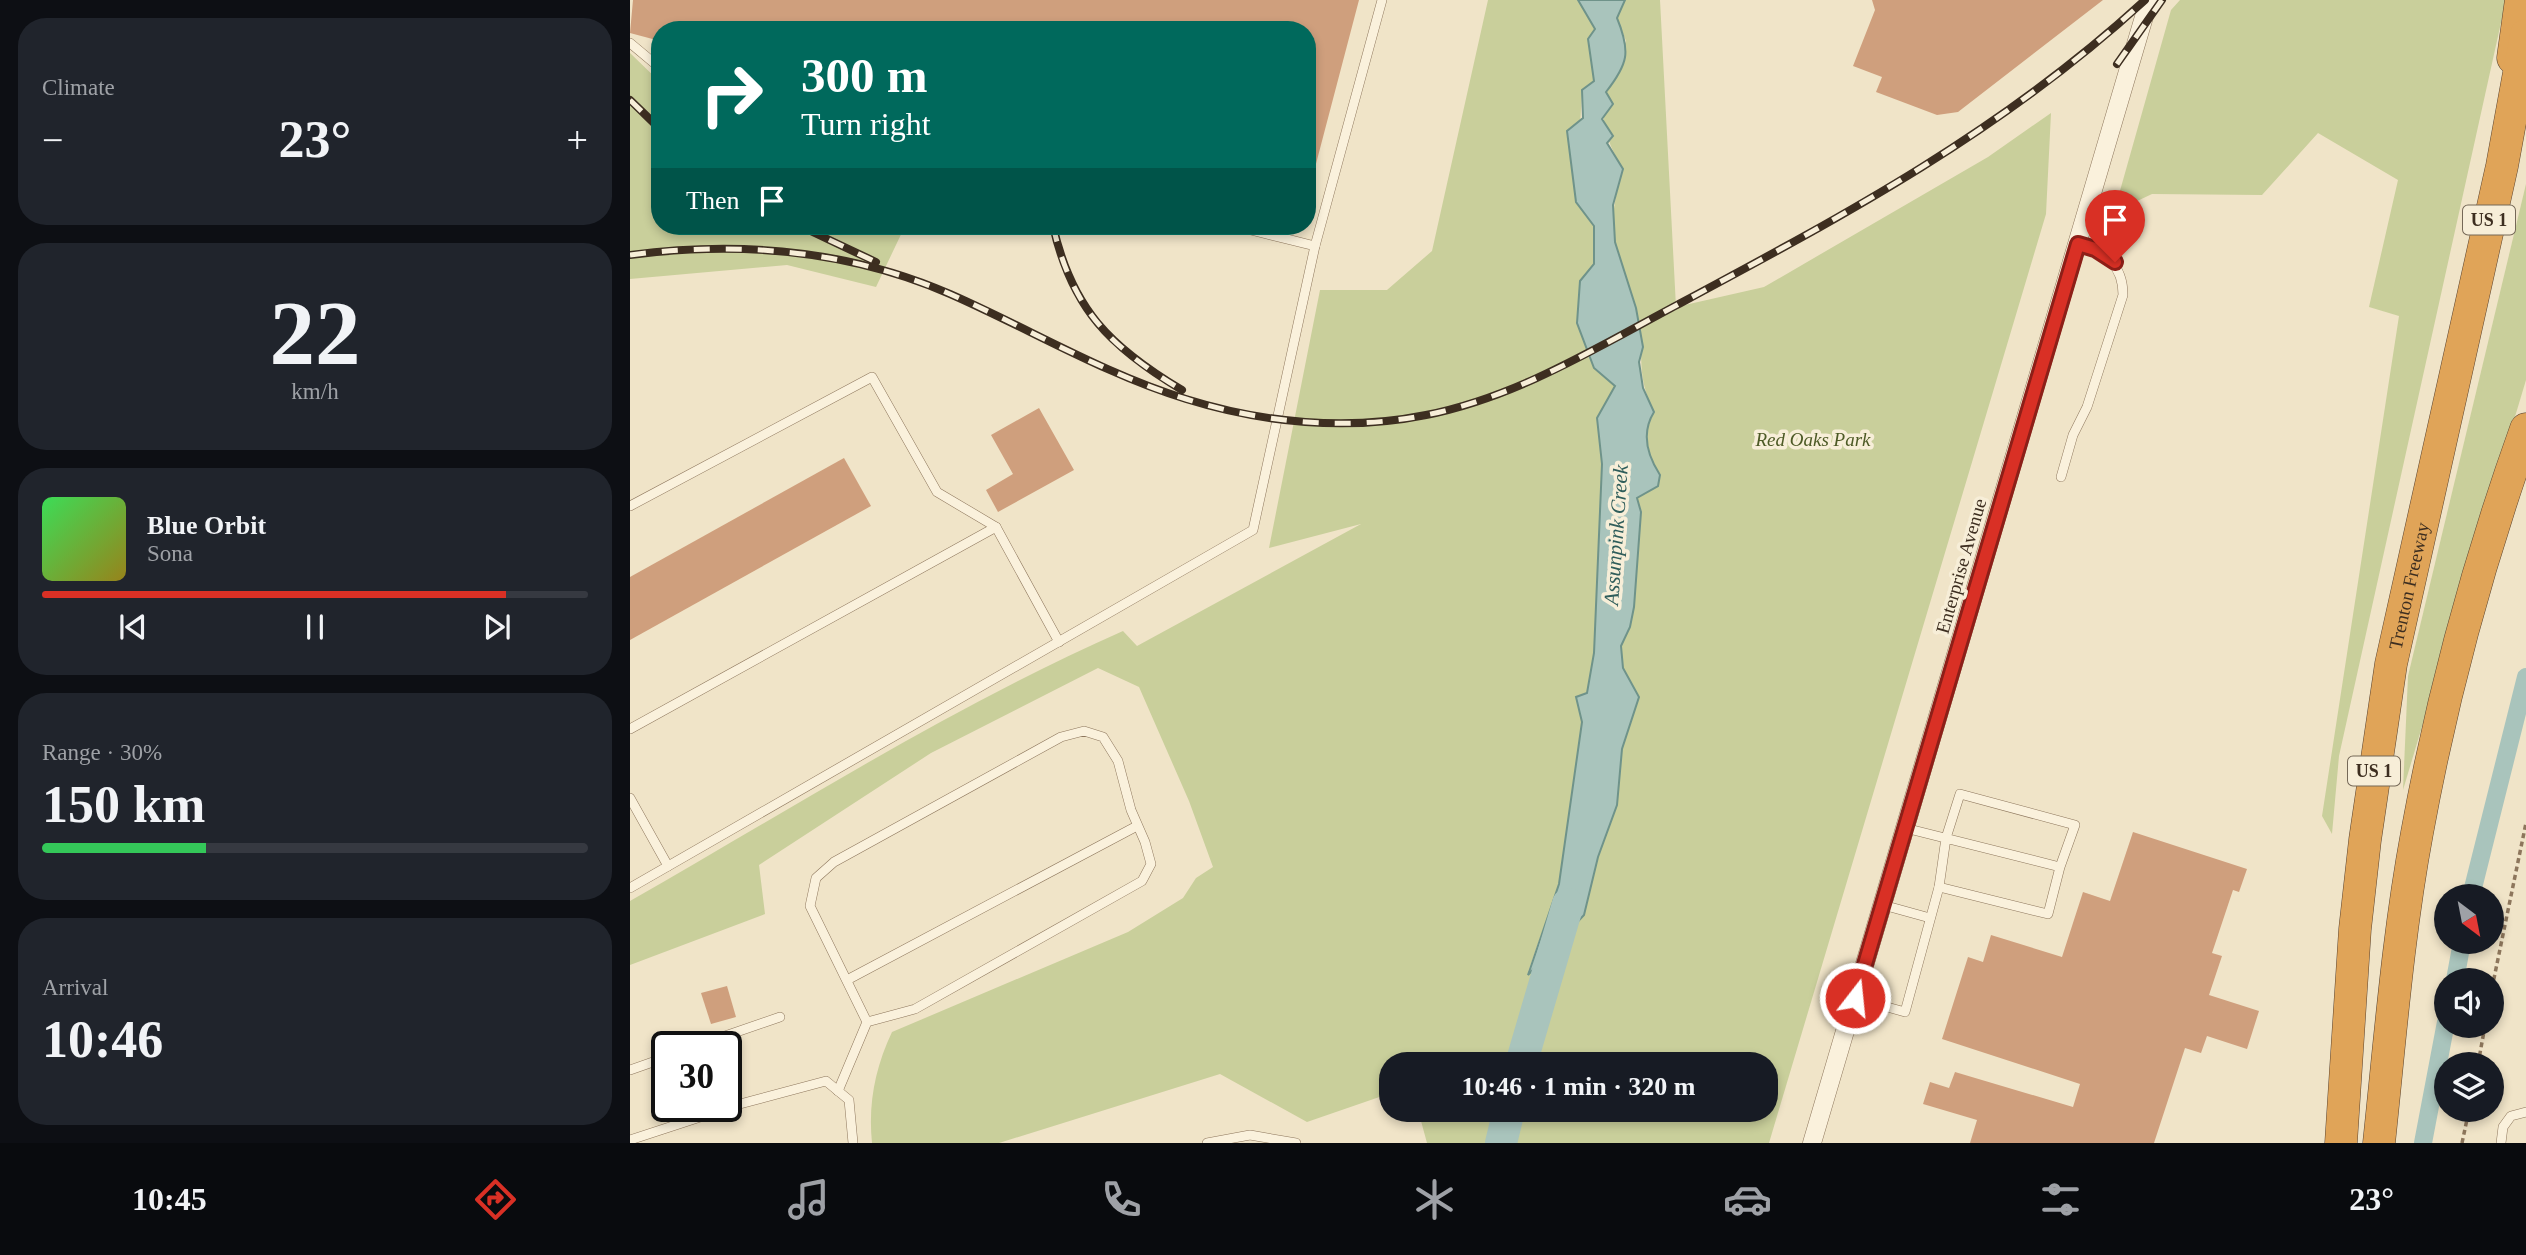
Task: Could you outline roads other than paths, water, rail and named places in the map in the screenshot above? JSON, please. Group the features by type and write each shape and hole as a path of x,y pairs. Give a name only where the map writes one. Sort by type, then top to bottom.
{"highway":[{"path":"2509,129 2511,68 2521,0"},
{"name":"Trenton Freeway","path":"2341,1143 2355,929 2368,815 2391,664 2509,129 2526,35"},
{"name":"US 1","path":"2379,1143 2409,887 2433,754 2465,622 2526,429"}],"street":[{"name":"Enterprise Avenue","path":"1812,1143 2149,0"}],"lane":[{"path":"630,888 1253,530 1314,246 1382,0"},
{"path":"630,43 651,60"},
{"path":"1271,235 1314,246"},
{"path":"2061,477 2073,435 2087,407 2123,295 2123,280 2115,262 2095,249 2078,244"},
{"path":"630,506 872,377 937,492 996,527 1059,642"},
{"path":"630,729 996,527"},
{"path":"838,1091 867,1022 810,906 816,878 834,862 1061,737 1084,731 1103,737 1118,761 1150,864 1142,881 915,1009 867,1022"},
{"path":"1855,998 1905,1012 1938,887 1946,838 1960,794 2075,825 2060,867 2048,914 1938,887"},
{"path":"630,798 668,866"},
{"path":"847,980 1138,826"},
{"path":"1905,828 2060,867"},
{"path":"1883,905 1930,918"},
{"path":"739,1031 780,1017"},
{"path":"630,1070 651,1063"},
{"path":"630,1140 740,1104 826,1082 849,1100 853,1143"},
{"path":"2501,1143 2504,1126 2511,1116 2526,1112"},
{"path":"1207,1143 1250,1135 1270,1141 1296,1143"}],"water":[{"path":"1578,0 1625,0 1617,18 1624,40 1625,57 1619,73 1606,92 1613,104 1602,119 1613,136 1607,143 1623,169 1613,205 1615,242 1636,308 1643,347 1639,362 1643,388 1654,412 1648,428 1647,444 1660,475 1658,486 1637,498 1641,512 1634,607 1630,627 1621,646 1623,668 1639,697 1622,749 1617,805 1598,857 1584,915 1528,975 1559,884 1582,722 1576,697 1587,693 1594,653 1602,464 1597,418 1615,386 1594,368 1577,323 1580,281 1594,264 1594,226 1576,202 1567,131 1583,118 1582,90 1594,81 1588,39 1595,29"}],"waterway":[{"path":"2474,884 2526,677"},
{"name":"Assunpink Creek","path":"1525,1052 1568,904"},
{"path":"2457,968 2460,954"},
{"path":"2423,1143 2443,1038"},
{"name":"Assunpink Creek","path":"1501,1143 1506,1122"}],"railway":[{"path":"630,255 711,249 752,250 793,253 873,267 950,294 1125,377 1215,407 1305,422 1366,423 1426,415 1492,396 1555,369 1862,203 1921,168 2036,90 2145,0"},
{"path":"2117,64 2162,0"},
{"path":"630,100 651,120"},
{"path":"819,235 876,262"},
{"path":"1055,235 1071,281 1098,323 1134,358 1182,390"}],"park label":[{"name":"Red Oaks Park","path":"1813,439"}]}
